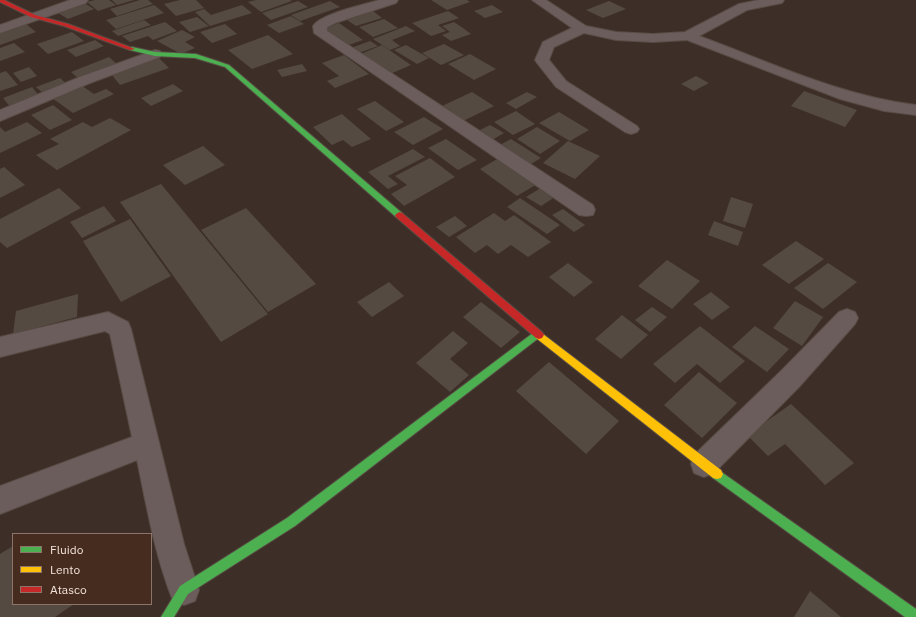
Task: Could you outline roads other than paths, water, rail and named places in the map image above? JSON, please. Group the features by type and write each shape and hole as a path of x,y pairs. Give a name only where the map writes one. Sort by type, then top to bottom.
{"street":[{"path":"0,0 33,16 66,26 126,48 155,54 196,56 227,66 537,334 704,464 916,617"},
{"path":"0,29 33,16 82,0"},
{"path":"392,0 330,20 320,26 321,33 586,210"},
{"path":"538,0 582,29 616,36 653,38 688,36 845,96 884,106 916,110"},
{"path":"688,36 743,7 778,0"},
{"path":"582,29 548,45 542,60 561,84 631,129"},
{"path":"0,116 85,80 155,54"},
{"path":"704,464 847,318"},
{"path":"0,347 108,321 120,329 169,544 184,590"},
{"path":"167,617 184,590 291,522 537,334"},
{"path":"0,500 146,444"}]}
